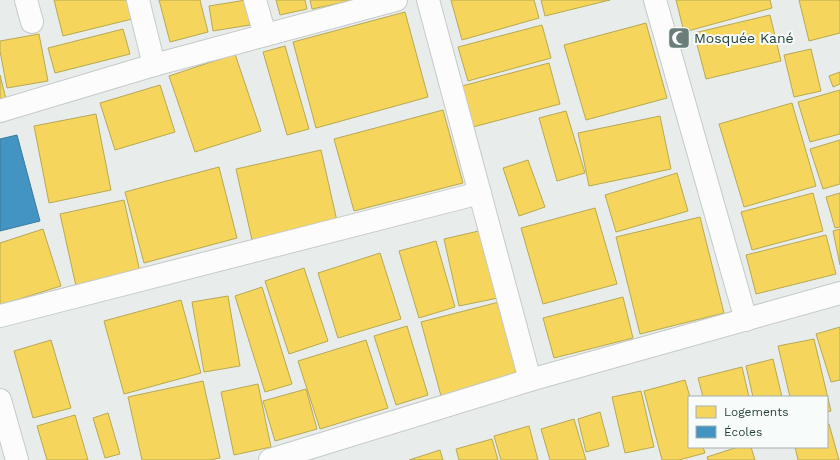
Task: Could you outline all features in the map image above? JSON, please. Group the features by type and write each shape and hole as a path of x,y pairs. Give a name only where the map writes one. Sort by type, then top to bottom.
{"street":[{"path":"26,0 32,22"},
{"path":"138,0 154,65"},
{"path":"255,0 265,35"},
{"path":"0,112 154,65 396,0"},
{"path":"428,0 530,380"},
{"path":"655,0 746,320"},
{"path":"0,316 480,193"},
{"path":"270,460 530,380 840,293"},
{"path":"0,400 17,460"}],"building: Logements":[{"path":"54,0 127,0 132,19 63,36"},
{"path":"159,0 200,0 208,32 170,42"},
{"path":"246,0 250,25 213,31 209,6"},
{"path":"276,0 305,0 307,9 280,15"},
{"path":"310,0 355,0 312,9"},
{"path":"451,0 534,0 539,18 462,40"},
{"path":"541,0 610,0 545,16"},
{"path":"676,0 770,0 772,8 684,32"},
{"path":"799,0 840,0 840,33 809,41"},
{"path":"405,12 428,97 316,128 293,42"},
{"path":"770,15 781,61 706,79 694,33"},
{"path":"646,23 667,98 586,120 564,45"},
{"path":"542,25 551,58 468,81 458,47"},
{"path":"123,29 130,54 55,73 48,48"},
{"path":"39,34 48,81 7,88 0,51 0,41"},
{"path":"285,46 309,129 287,135 263,52"},
{"path":"811,49 821,91 794,97 784,55"},
{"path":"235,54 261,131 195,152 169,76"},
{"path":"549,63 560,104 473,127 462,86"},
{"path":"840,72 840,84 833,87 829,76"},
{"path":"0,75 7,103 0,105"},
{"path":"160,85 175,132 115,150 100,103"},
{"path":"840,90 840,134 810,142 798,102"},
{"path":"792,103 816,186 744,207 719,124"},
{"path":"443,110 463,183 354,211 334,139"},
{"path":"566,111 585,173 557,181 539,118"},
{"path":"96,114 111,190 49,203 34,126"},
{"path":"660,116 671,169 589,186 578,133"},
{"path":"840,140 840,184 823,189 810,149"},
{"path":"321,150 337,221 252,240 236,169"},
{"path":"528,160 545,207 519,216 503,168"},
{"path":"219,167 237,238 144,263 125,192"},
{"path":"677,173 688,211 616,232 605,195"},
{"path":"813,193 823,231 752,250 741,212"},
{"path":"840,193 840,227 835,228 826,197"},
{"path":"124,200 140,272 76,286 60,214"},
{"path":"595,208 617,284 543,304 521,228"},
{"path":"700,217 724,313 640,334 616,237"},
{"path":"43,229 61,286 0,305 0,243"},
{"path":"840,229 840,265 833,231"},
{"path":"483,230 498,298 459,306 444,239"},
{"path":"826,235 836,274 756,294 746,255"},
{"path":"436,241 455,307 419,318 399,251"},
{"path":"380,253 401,319 338,338 318,273"},
{"path":"304,268 328,341 289,354 265,281"},
{"path":"262,287 292,384 265,392 235,296"},
{"path":"228,296 240,366 204,372 192,302"},
{"path":"623,297 633,338 554,358 543,318"},
{"path":"181,300 201,373 124,394 104,321"},
{"path":"499,302 519,375 441,396 421,322"},
{"path":"407,326 428,395 396,405 374,336"},
{"path":"840,327 840,380 831,382 816,334"},
{"path":"814,339 827,396 790,396 778,346"},
{"path":"51,340 71,408 33,418 14,351"},
{"path":"366,340 388,408 320,429 298,361"},
{"path":"773,359 782,396 753,396 746,366"},
{"path":"742,367 749,396 703,396 698,378"},
{"path":"685,380 690,396 688,396 688,448 703,448 705,453 679,460 662,460 644,391"},
{"path":"203,381 220,458 210,460 142,460 128,397"},
{"path":"258,384 271,447 234,455 221,392"},
{"path":"306,389 317,429 275,441 263,401"},
{"path":"641,391 654,447 625,453 612,397"},
{"path":"828,398 831,411 828,412"},
{"path":"600,412 609,446 586,452 578,419"},
{"path":"108,413 120,454 105,458 93,418"},
{"path":"75,415 88,460 47,460 37,426"},
{"path":"574,419 586,460 550,460 541,429"},
{"path":"829,424 839,460 798,460 795,448 828,448"},
{"path":"529,426 538,460 501,460 494,436"},
{"path":"492,439 498,460 459,460 456,449"},
{"path":"735,448 751,448 755,460 708,460 707,457"},
{"path":"440,450 443,460 409,460"}],"building: Écoles":[{"path":"17,135 40,221 0,231 0,139"}],"place":[{"name":"Mosquée Kané","path":"679,38"}]}
